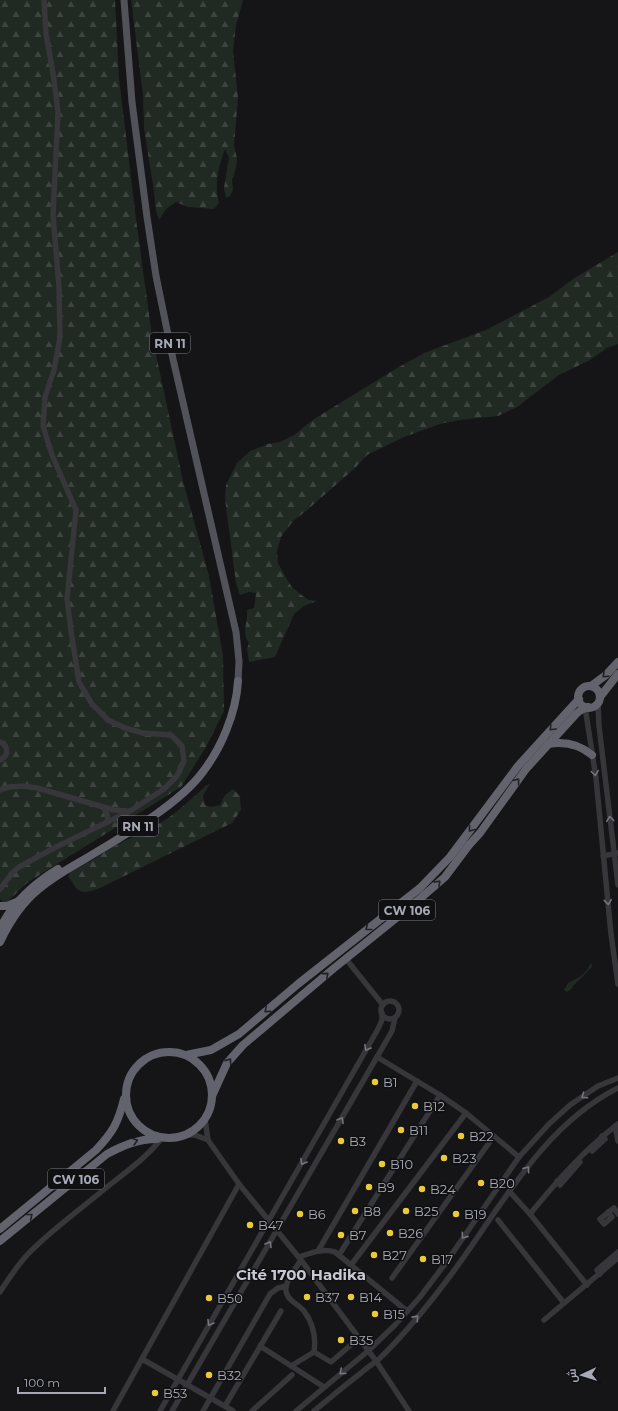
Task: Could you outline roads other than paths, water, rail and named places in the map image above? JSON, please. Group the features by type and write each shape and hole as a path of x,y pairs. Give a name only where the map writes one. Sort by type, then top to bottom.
{"highway":[{"path":"618,662 606,675 591,686 584,687 581,690 579,699 586,707 593,707 618,674"},
{"name":"RN 11","path":"1,922 30,889 48,875 147,816 191,782 199,773 220,738 228,720 238,681"},
{"name":"RN 11","path":"0,941 22,907 39,889 62,872 144,822 188,788 202,774 221,743 228,726 236,702 238,681"},
{"path":"591,686 597,690 599,700"},
{"name":"CW 106","path":"186,1056 211,1050 239,1034 298,984 420,888 450,857 518,766 579,699"},
{"name":"CW 106","path":"212,1096 223,1070 234,1054 445,877 480,833 526,769 576,714 586,707"},
{"path":"548,744 556,742 572,744 579,746 592,755"},
{"path":"0,906 7,906 20,901"},
{"path":"0,941 3,930 1,922"},
{"path":"173,1052 186,1056 197,1062 205,1072 210,1083 212,1096 210,1108 205,1119 197,1128 186,1135 175,1138 162,1138 150,1135 140,1128 132,1118 127,1107 126,1094 130,1076 138,1065 148,1057 160,1053 173,1052"},
{"name":"CW 106","path":"2,1227 96,1150 108,1137 116,1125 126,1094"},
{"name":"CW 106","path":"0,1241 107,1154 124,1145 143,1139 162,1138"}],"main road":[{"name":"RN 11","path":"124,0 132,102 156,276 173,359 236,632 239,661 238,681"}],"street":[{"path":"0,889 12,873 19,867 130,811 164,789 177,776 184,761 182,746 171,735 143,733 125,728 108,720 92,704 79,682 70,631 67,599 76,510 52,455 43,426 45,397 54,370 60,337 59,287 53,215 58,112 46,34 44,0"},
{"path":"599,700 599,726 616,854 618,885"},
{"path":"586,707 618,984"},
{"path":"0,742 4,744 7,750 5,757 0,760"},
{"path":"0,790 9,787 23,786 37,788 119,811 130,811"},
{"path":"103,806 107,814 108,822"},
{"path":"603,856 616,854"},
{"path":"160,1411 270,1221 381,1024 382,1005 346,959"},
{"path":"172,1411 186,1384 277,1231 392,1031 395,1018 399,1010 396,1002 387,1001 382,1005"},
{"path":"382,1013 383,1016 389,1019 395,1018"},
{"path":"377,1057 440,1095 466,1113 519,1157"},
{"path":"296,1411 368,1351 420,1297 445,1264 519,1157 549,1124 570,1105 598,1086 618,1078"},
{"path":"318,1251 417,1081"},
{"path":"314,1411 376,1361 425,1308 539,1152 557,1132 580,1112 602,1096 618,1088"},
{"path":"339,1255 440,1095"},
{"path":"351,1265 466,1113"},
{"path":"205,1119 208,1140 239,1184 300,1258 376,1361 409,1411"},
{"path":"530,1214 557,1181 560,1185 579,1162 605,1140 602,1136 616,1125"},
{"path":"616,1125 618,1141"},
{"path":"186,1135 200,1136 208,1140"},
{"path":"392,1278 494,1136"},
{"path":"0,1292 16,1269 48,1234 131,1168 155,1147 162,1138"},
{"path":"112,1411 239,1184"},
{"path":"510,1192 530,1214 587,1285"},
{"path":"608,1212 614,1208 618,1214"},
{"path":"498,1220 564,1303"},
{"path":"314,1352 314,1330 303,1311 288,1296 286,1286 300,1258 318,1251 329,1250 335,1252 407,1311"},
{"path":"600,1274 597,1270 618,1252"},
{"path":"544,1320 618,1258"},
{"path":"203,1411 270,1294 278,1288 286,1286"},
{"path":"225,1406 281,1311"},
{"path":"314,1352 331,1362 358,1338"},
{"path":"260,1346 324,1387"},
{"path":"292,1366 314,1352"},
{"path":"142,1359 233,1411"},
{"path":"252,1411 292,1375"}],"place":[{"name":"B1","path":"375,1082"},
{"name":"B12","path":"415,1106"},
{"name":"B11","path":"401,1130"},
{"name":"B22","path":"461,1136"},
{"name":"B3","path":"341,1141"},
{"name":"B23","path":"444,1158"},
{"name":"B10","path":"382,1164"},
{"name":"B20","path":"481,1183"},
{"name":"B9","path":"369,1187"},
{"name":"B24","path":"422,1189"},
{"name":"B8","path":"355,1211"},
{"name":"B25","path":"406,1211"},
{"name":"B6","path":"300,1214"},
{"name":"B19","path":"456,1214"},
{"name":"B47","path":"250,1225"},
{"name":"B26","path":"390,1233"},
{"name":"B7","path":"341,1235"},
{"name":"B27","path":"374,1255"},
{"name":"B17","path":"423,1259"},
{"name":"B37","path":"307,1297"},
{"name":"B14","path":"351,1297"},
{"name":"B50","path":"209,1298"},
{"name":"B15","path":"375,1314"},
{"name":"B35","path":"341,1340"},
{"name":"B32","path":"209,1375"},
{"name":"B53","path":"155,1393"}],"district":[{"name":"Cité 1700 Hadika","path":"301,1274"}]}
